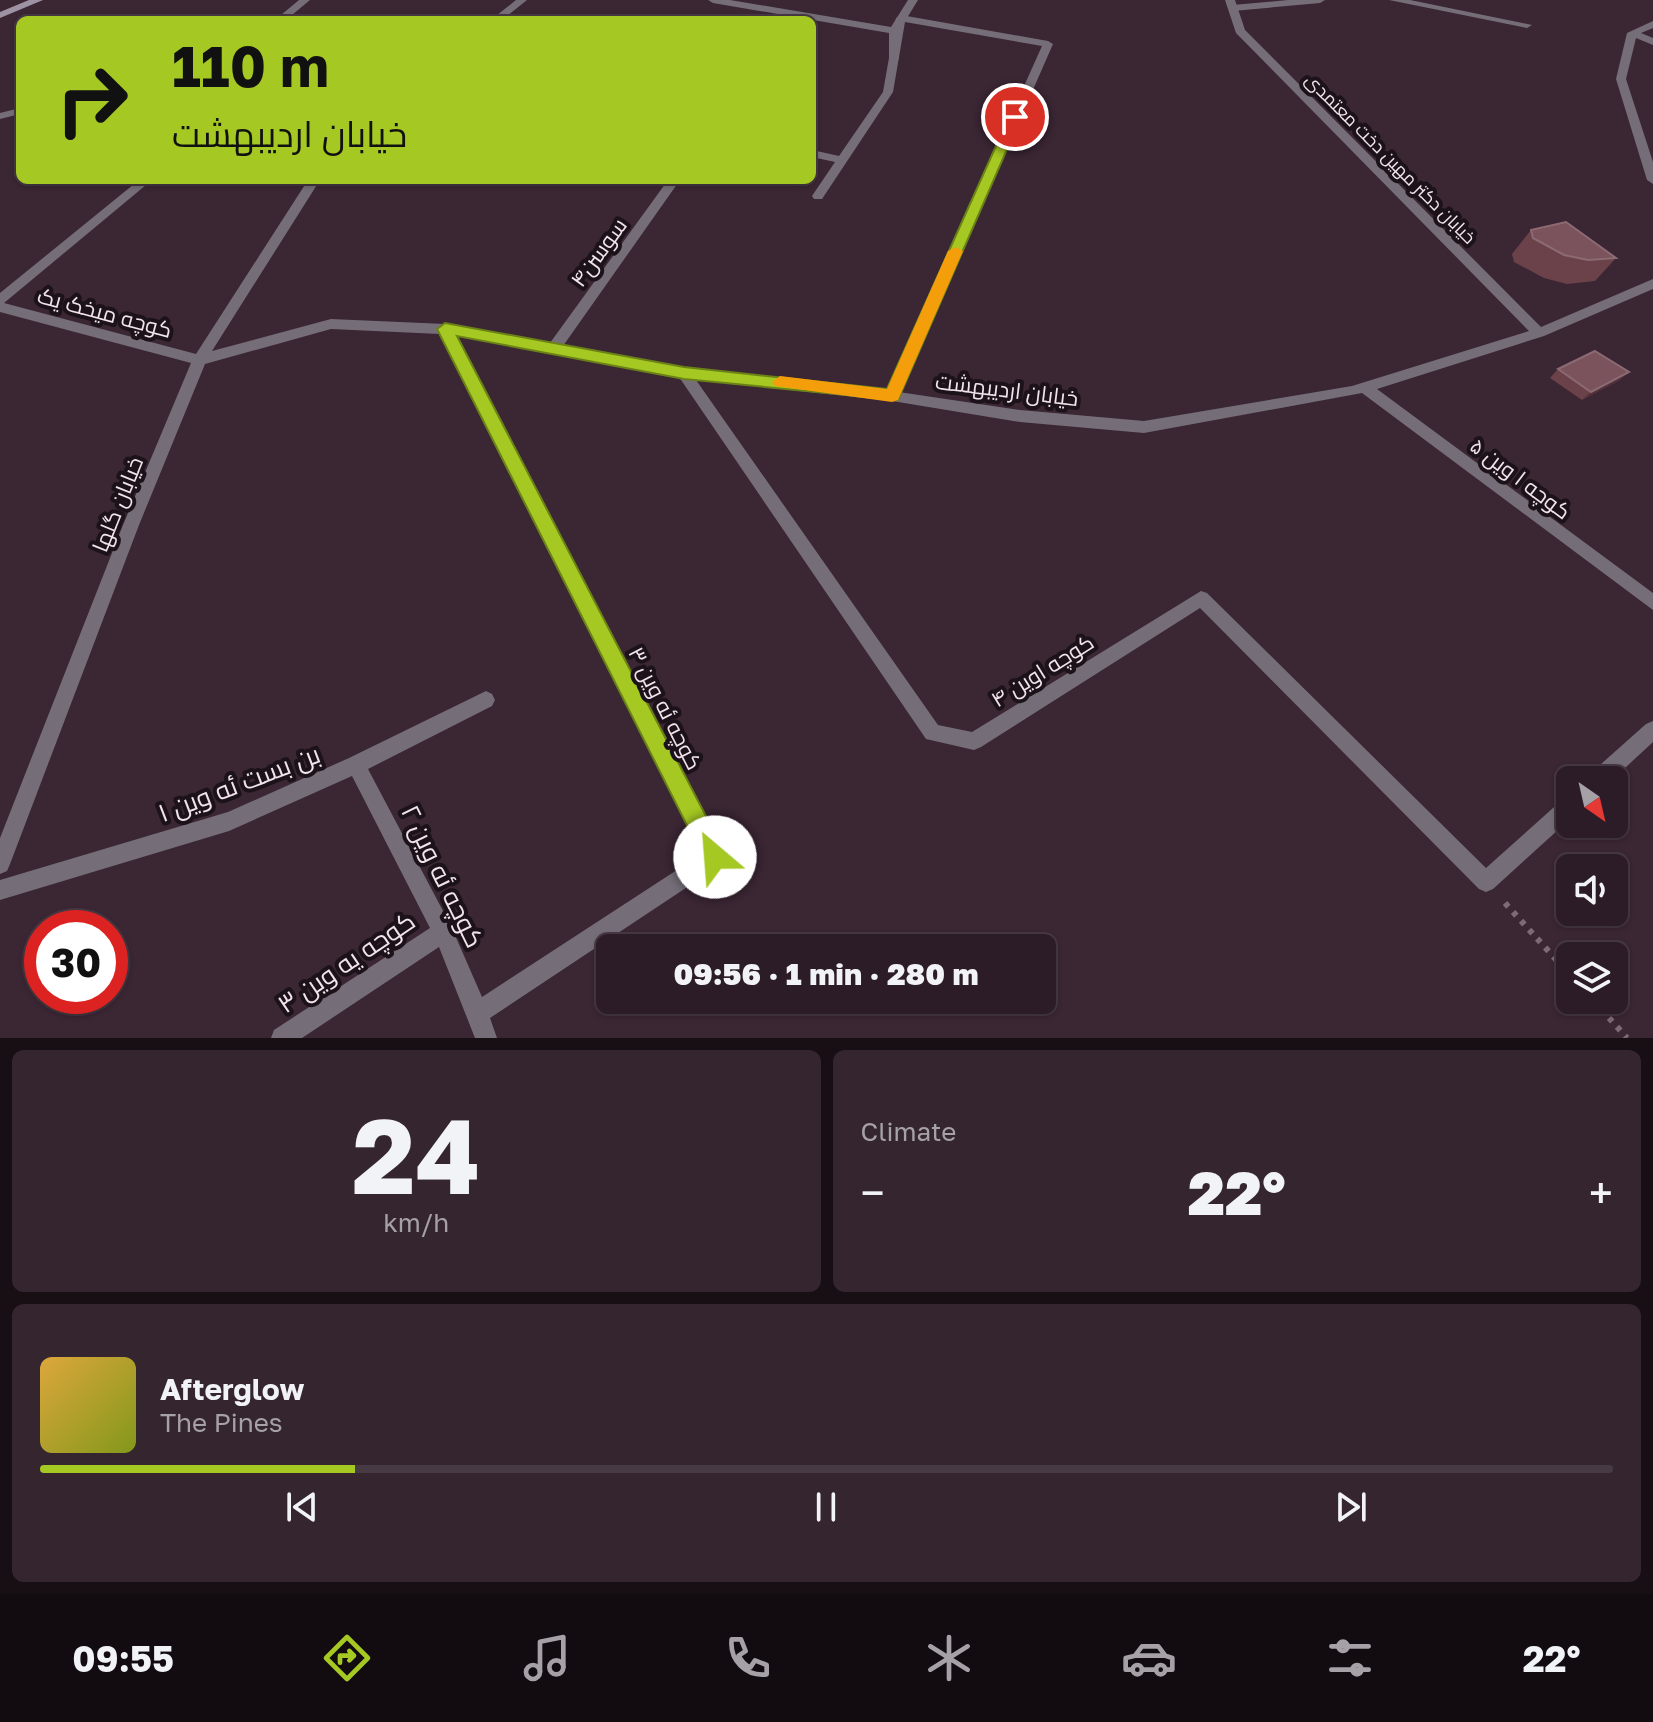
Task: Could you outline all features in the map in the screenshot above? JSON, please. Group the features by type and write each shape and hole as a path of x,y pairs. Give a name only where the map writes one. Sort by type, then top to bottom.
{"street":[{"path":"0,15 38,0"},
{"path":"285,16 305,0"},
{"path":"501,16 522,0"},
{"path":"713,0 786,16"},
{"path":"894,59 894,31 913,0"},
{"path":"1231,4 1320,0"},
{"path":"1394,0 1527,25"},
{"name":"خیابان دکتر مهین دخت معتمدی","path":"1231,4 1240,31 1539,333"},
{"path":"818,196 888,92 901,18"},
{"path":"892,396 1048,44 901,18"},
{"path":"816,20 894,31"},
{"path":"1632,33 1653,24"},
{"path":"1632,33 1653,42"},
{"path":"1632,33 1621,79 1647,148 1653,180"},
{"path":"816,154 843,161"},
{"path":"0,300 141,184"},
{"name":"خیابان گلها","path":"0,864 131,525 199,360 311,184"},
{"name":"سوسن۴","path":"554,348 671,184"},
{"name":"خیابان اردیبهشت","path":"199,360 331,324 445,329 684,373 892,396 1020,416 1144,427 1364,387 1539,333 1653,284"},
{"name":"کوچه میخک یک","path":"0,307 199,360"},
{"name":"کوچه ئه وین ۳","path":"445,329 715,857 478,1013"},
{"name":"کوچه اوین ۴","path":"684,373 933,733 974,741 1201,598 1486,882"},
{"name":"کوچه ا وین ۵","path":"1364,387 1653,603"},
{"name":"بن بست ئه وین ۱","path":"0,890 229,821 356,765 486,700"},
{"path":"1613,766 1653,730"},
{"name":"کوچه ئه وین ۲","path":"356,765 441,933 478,1013 486,1038"},
{"path":"1486,882 1556,819"},
{"name":"کوچه یه وین ۳","path":"282,1038 441,933"}],"path":[{"path":"1486,882 1556,960"},
{"path":"1606,1014 1627,1038"}],"building":[{"path":"1566,222 1616,258 1588,260 1564,255 1533,238 1531,230"},
{"path":"1595,351 1629,372 1591,392 1558,369"}],"slow traffic":[{"path":"780,382 892,396 956,251"}],"route":[{"path":"715,857 445,329 684,373 892,396 1015,117"}]}
